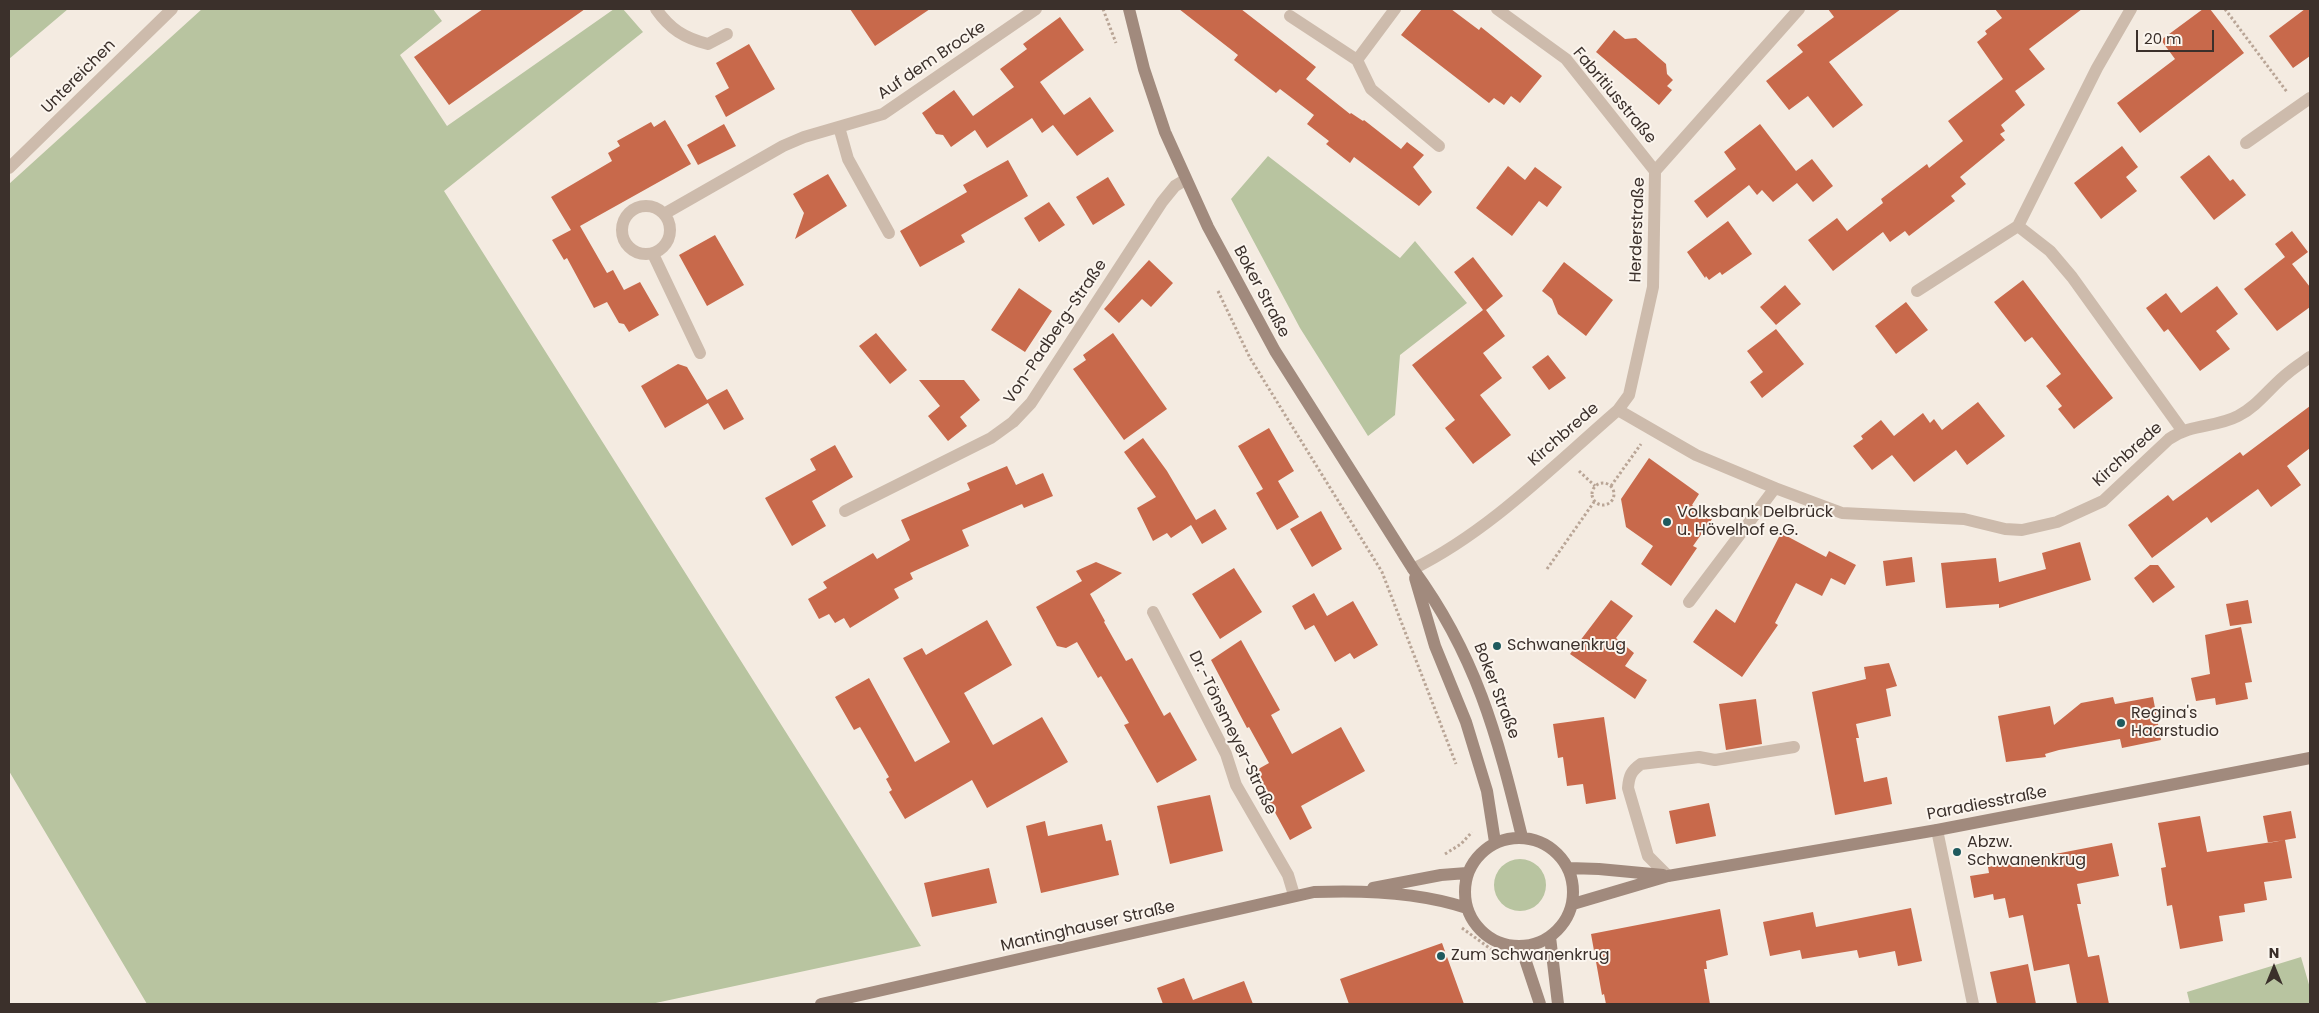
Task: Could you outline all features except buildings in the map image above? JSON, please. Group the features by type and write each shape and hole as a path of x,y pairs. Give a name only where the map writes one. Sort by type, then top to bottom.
{"main road":[{"name":"Boker Straße","path":"1129,9 1144,69 1165,132 1185,180 1208,227 1274,351 1413,569 1435,599 1460,645 1478,684 1501,750 1522,837"},
{"name":"Boker Straße","path":"1413,569 1435,646 1466,722 1478,759 1487,791 1495,842"},
{"name":"Paradiesstraße","path":"1573,904 1668,876 1937,830 2310,758"},
{"path":"1522,837 1541,842 1557,852 1569,868 1574,886 1573,904 1564,922 1550,937 1536,944 1521,947 1503,944 1487,936 1475,924 1467,908 1464,891 1467,873 1478,856 1495,842 1522,837"},
{"name":"Paradiesstraße","path":"1569,868 1668,876"},
{"name":"Mantinghauser Straße","path":"1364,891 1441,875 1467,873"},
{"name":"Mantinghauser Straße","path":"821,1004 1294,895 1314,892 1364,891 1444,901 1467,908"},
{"path":"1550,937 1558,1004"},
{"path":"1521,947 1540,1004"}],"street":[{"name":"Untereichen","path":"9,168 172,9"},
{"path":"656,9 666,24 678,34 692,40 708,44 727,34"},
{"name":"Auf dem Brocke","path":"664,214 783,146 872,118 897,106 1036,9"},
{"path":"1358,60 1395,9"},
{"name":"Fabritiusstraße","path":"1497,9 1566,59 1655,171"},
{"name":"Herderstraße","path":"1618,410 1629,396 1653,287 1655,171 1799,9"},
{"path":"1916,291 2018,226 2097,68 2131,9"},
{"path":"1290,16 1358,60 1371,89 1439,146"},
{"path":"2246,143 2310,98"},
{"path":"839,127 848,159 889,234"},
{"name":"Von-Padberg-Straße","path":"845,510 991,438 1013,422 1031,403 1162,202 1175,186 1185,180"},
{"path":"646,206 656,208 664,214 670,225 669,237 663,248 653,254 643,255 633,251 626,244 622,234 622,224 627,214 636,208 646,206"},
{"path":"2018,226 2050,251 2072,277 2182,430"},
{"path":"653,254 700,353"},
{"name":"Kirchbrede","path":"1413,569 1442,554 1486,524 1618,410 1696,454 1775,488 1842,513 1964,519 2005,529 2022,530 2057,522 2103,501 2169,439 2182,430 2224,422 2238,417 2254,405 2288,373 2310,358"},
{"path":"1689,602 1775,488"},
{"name":"Dr.-Tönsmeyer-Straße","path":"1153,612 1226,754 1236,785 1288,875 1294,895"},
{"path":"1668,876 1648,856 1639,830 1628,788 1629,776 1633,770 1641,764 1699,758 1715,760 1794,747"},
{"path":"1937,830 1973,1004"}],"path":[{"path":"1103,9 1116,45"},
{"path":"2225,9 2298,107"},
{"path":"1216,288 1250,358 1382,572 1459,771"},
{"path":"1611,486 1651,429"},
{"path":"1606,483 1611,486 1614,498 1611,503 1605,506 1594,502 1591,491 1595,486 1606,483"},
{"path":"1547,569 1594,502"},
{"path":"1441,875 1442,858 1448,851 1472,835 1473,828"},
{"path":"1461,927 1506,961"}],"green space":[{"path":"9,9 68,9 9,59"},
{"path":"202,9 433,9 442,21 400,55 447,126 614,9 623,9 643,32 444,191 921,946 651,1004 147,1004 9,771 9,184"},
{"path":"1268,156 1400,258 1415,241 1467,303 1400,355 1395,415 1368,436 1300,328 1231,199"},
{"path":"1520,859 1530,861 1538,867 1544,875 1546,885 1544,895 1538,903 1530,909 1520,911 1510,909 1502,903 1496,895 1494,885 1496,875 1502,867 1510,861"},
{"path":"2301,957 2310,988 2310,1004 2190,1004 2187,992"}],"place":[{"name":"Volksbank Delbrück u. Hövelhof e.G.","path":"1667,522"},
{"name":"Schwanenkrug","path":"1497,646"},
{"name":"Regina's Haarstudio","path":"2121,723"},
{"name":"Abzw. Schwanenkrug","path":"1957,852"},
{"name":"Zum Schwanenkrug","path":"1441,956"}]}
